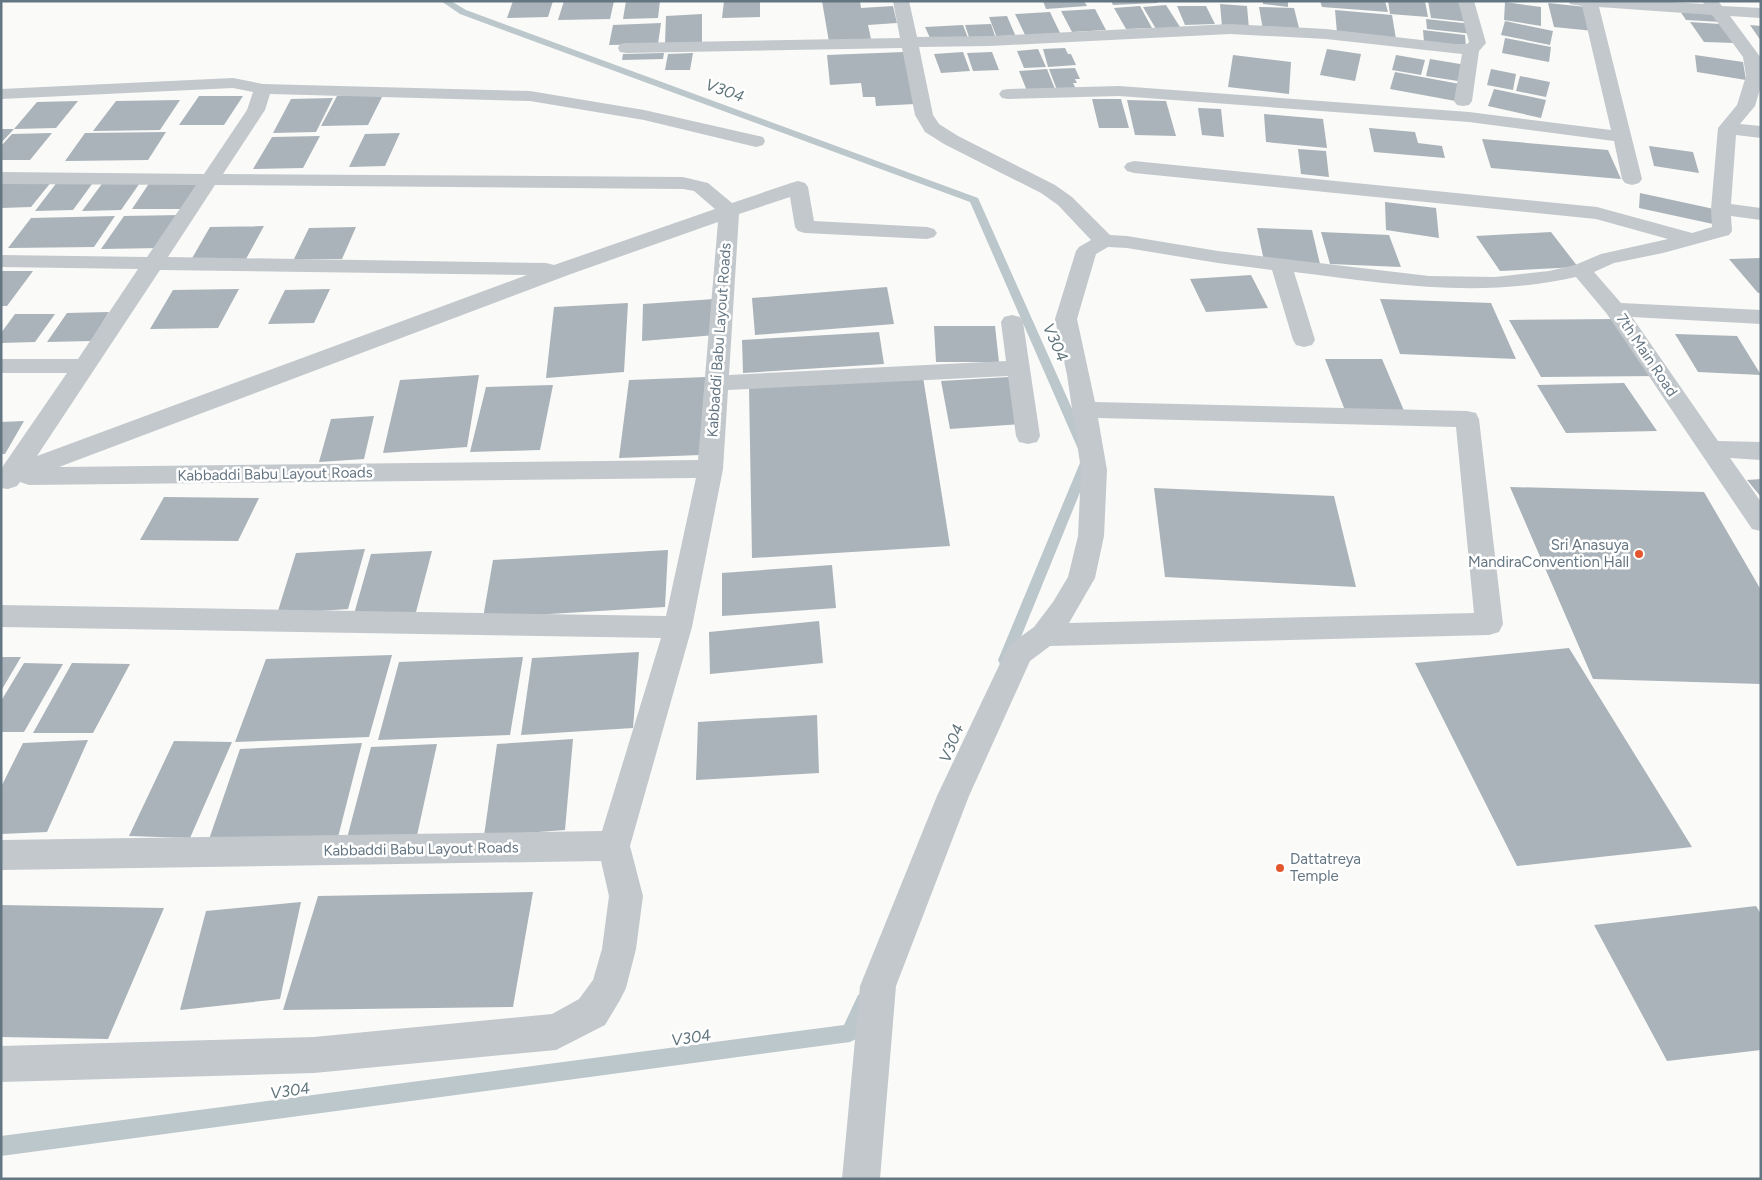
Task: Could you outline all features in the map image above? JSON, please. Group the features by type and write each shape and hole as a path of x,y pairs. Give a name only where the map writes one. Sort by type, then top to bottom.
{"street":[{"path":"901,1 924,115 932,128 951,140 1048,189 1065,201 1104,241"},
{"path":"1463,100 1471,49 1478,43 1466,1"},
{"path":"1632,179 1623,137 1585,2 1714,6 1761,13"},
{"path":"860,1179 878,986 953,796 1019,653 1044,635 1064,610 1081,578 1091,536 1094,470 1086,410 1066,319 1086,251 1104,241 1126,242 1281,265 1429,282 1495,283 1549,277 1581,270 1608,258 1722,231 1721,209 1727,128 1746,106 1758,76 1752,57 1714,6"},
{"path":"626,48 989,41 1230,29 1326,34 1456,49 1471,49"},
{"path":"1,94 233,83 263,89 530,96 644,115 756,141"},
{"path":"3,482 84,366 256,110 263,89"},
{"path":"1008,94 1118,91 1469,117 1623,137"},
{"path":"1727,128 1761,132"},
{"path":"1134,168 1597,212 1691,239"},
{"path":"1,178 683,183 701,186 729,211"},
{"path":"3,482 563,269 798,187 805,227 927,233"},
{"path":"1721,209 1761,214"},
{"name":"Kabbaddi Babu Layout Roads","path":"1,855 614,846 678,628 710,469 729,211"},
{"path":"1,261 563,269"},
{"path":"1281,265 1304,340"},
{"path":"1581,270 1616,309"},
{"name":"7th Main Road","path":"1616,309 1761,317"},
{"name":"7th Main Road","path":"1616,309 1761,522"},
{"path":"1012,322 1028,436"},
{"path":"1,366 84,366"},
{"path":"716,383 1019,368"},
{"path":"1044,635 1489,624 1466,419 1086,410"},
{"path":"1711,449 1761,451"},
{"name":"Kabbaddi Babu Layout Roads","path":"3,482 710,469"},
{"path":"1,616 678,628"},
{"path":"1,1064 314,1054 556,1032 592,1012 608,988 619,949 626,896 614,846"}],"building":[{"path":"513,1 553,1 548,17 507,18"},
{"path":"564,1 614,1 610,19 558,20"},
{"path":"626,1 660,1 658,18 623,19"},
{"path":"724,1 760,1 760,17 722,18"},
{"path":"822,1 860,1 861,8 893,6 897,23 868,25 871,39 829,42"},
{"path":"1043,1 1084,1 1087,6 1046,9"},
{"path":"1111,1 1157,1 1158,3 1113,5"},
{"path":"1263,1 1288,1 1288,7 1263,4"},
{"path":"1320,1 1385,1 1388,12 1322,7"},
{"path":"1388,1 1425,1 1428,17 1390,14"},
{"path":"1428,1 1464,1 1470,22 1431,18"},
{"path":"1505,2 1541,7 1541,26 1504,20"},
{"path":"1548,3 1586,7 1594,31 1554,27"},
{"path":"1220,4 1247,6 1249,29 1222,27"},
{"path":"1166,5 1180,27 1156,29 1143,7"},
{"path":"1140,6 1152,28 1126,29 1114,8"},
{"path":"1177,6 1206,6 1215,24 1185,25"},
{"path":"1259,7 1294,8 1300,32 1263,30"},
{"path":"1095,9 1106,30 1072,32 1061,11"},
{"path":"1335,10 1392,15 1396,39 1337,33"},
{"path":"1680,11 1715,13 1722,22 1686,20"},
{"path":"1050,12 1061,35 1026,37 1015,14"},
{"path":"702,14 702,42 665,44 666,16"},
{"path":"1007,16 1016,37 997,38 989,17"},
{"path":"1426,19 1472,24 1473,34 1427,29"},
{"path":"1505,21 1553,31 1550,45 1501,35"},
{"path":"1690,22 1720,24 1736,43 1704,42"},
{"path":"661,23 658,44 609,45 613,25"},
{"path":"991,24 996,39 970,40 965,25"},
{"path":"963,25 968,38 931,40 925,27"},
{"path":"1750,25 1761,26 1761,41"},
{"path":"1423,30 1465,35 1466,48 1424,42"},
{"path":"1505,38 1551,47 1549,62 1502,53"},
{"path":"1065,48 1068,54 1071,54 1076,65 1048,67 1043,49"},
{"path":"1038,49 1046,67 1024,68 1017,51"},
{"path":"1327,49 1361,54 1355,81 1320,75"},
{"path":"904,52 915,104 876,106 875,97 863,97 861,83 830,85 827,55"},
{"path":"963,52 970,71 941,73 934,54"},
{"path":"992,52 999,70 973,71 967,53"},
{"path":"664,53 663,59 622,60 623,54"},
{"path":"693,53 690,70 665,70 668,54"},
{"path":"1233,55 1291,62 1289,94 1228,87"},
{"path":"1396,55 1425,60 1421,75 1392,70"},
{"path":"1695,55 1743,62 1746,80 1697,72"},
{"path":"1430,59 1466,65 1464,82 1426,76"},
{"path":"1075,68 1080,79 1075,79 1077,83 1073,83 1076,89 1057,90 1049,69"},
{"path":"1047,69 1055,89 1027,91 1019,71"},
{"path":"1491,69 1516,74 1513,90 1487,85"},
{"path":"1395,72 1465,85 1461,102 1390,89"},
{"path":"1520,76 1550,82 1546,97 1516,91"},
{"path":"1494,89 1546,100 1541,118 1488,106"},
{"path":"383,95 368,125 321,126 337,96"},
{"path":"199,96 243,96 224,125 179,125"},
{"path":"333,98 316,132 273,133 291,99"},
{"path":"1092,99 1121,99 1129,128 1099,128"},
{"path":"180,100 160,130 93,131 116,101"},
{"path":"1127,100 1166,101 1176,136 1135,135"},
{"path":"78,101 56,128 14,129 37,102"},
{"path":"1198,108 1221,109 1224,137 1202,135"},
{"path":"1264,114 1323,119 1327,148 1266,142"},
{"path":"1369,128 1415,132 1418,143 1442,146 1445,158 1374,152"},
{"path":"1,129 14,129 1,143"},
{"path":"166,132 148,160 65,161 85,133"},
{"path":"52,133 30,160 1,160 1,146 12,134"},
{"path":"400,133 385,166 349,167 365,134"},
{"path":"320,136 303,168 253,169 272,137"},
{"path":"1482,139 1608,150 1621,179 1491,168"},
{"path":"1649,146 1693,152 1699,173 1654,166"},
{"path":"1298,149 1326,151 1329,177 1301,174"},
{"path":"95,180 73,210 35,211 58,181"},
{"path":"142,180 121,210 82,211 104,181"},
{"path":"1,181 52,181 31,207 1,208"},
{"path":"203,181 186,209 132,209 150,182"},
{"path":"1640,193 1714,209 1713,224 1639,208"},
{"path":"1385,202 1436,208 1439,238 1386,230"},
{"path":"181,215 160,248 101,249 124,216"},
{"path":"115,216 94,247 8,248 31,218"},
{"path":"264,226 246,259 191,260 210,227"},
{"path":"356,227 342,259 294,259 309,228"},
{"path":"1257,228 1312,230 1320,264 1264,261"},
{"path":"1321,232 1389,235 1401,267 1330,264"},
{"path":"1551,232 1578,267 1500,271 1476,236"},
{"path":"1761,258 1761,293 1758,293 1729,259"},
{"path":"1,271 33,271 7,306 1,306"},
{"path":"1251,275 1268,308 1206,312 1190,279"},
{"path":"887,287 894,324 755,335 752,298"},
{"path":"239,289 218,328 150,329 173,290"},
{"path":"330,289 314,323 268,324 285,290"},
{"path":"714,299 716,335 642,341 643,304"},
{"path":"1380,299 1491,303 1516,359 1400,354"},
{"path":"628,303 624,372 546,378 554,307"},
{"path":"109,312 91,341 47,342 67,313"},
{"path":"15,314 55,314 35,342 1,343 1,333"},
{"path":"1617,319 1655,376 1541,377 1509,320"},
{"path":"934,326 995,326 999,362 936,362"},
{"path":"879,332 884,364 743,373 742,340"},
{"path":"1675,334 1737,336 1761,375 1698,372"},
{"path":"1325,359 1382,359 1405,413 1346,413"},
{"path":"479,375 467,447 383,453 400,380"},
{"path":"706,377 701,455 619,458 629,380"},
{"path":"923,377 950,546 752,558 749,386"},
{"path":"1009,377 1021,424 950,429 941,381"},
{"path":"1624,383 1657,431 1566,433 1537,385"},
{"path":"553,385 540,450 470,452 486,387"},
{"path":"374,416 364,459 319,462 331,419"},
{"path":"24,421 5,454 1,454 1,422"},
{"path":"1761,479 1761,497 1747,480"},
{"name":"Sri Anasuya MandiraConvention Hall","path":"1510,487 1704,492 1761,590 1761,684 1593,679"},
{"path":"1154,488 1334,496 1356,587 1165,577"},
{"path":"164,497 259,498 238,541 140,540"},
{"path":"365,549 348,609 277,614 296,553"},
{"path":"668,550 665,607 483,618 493,560"},
{"path":"432,551 416,612 354,614 371,554"},
{"path":"832,565 836,608 722,616 722,573"},
{"path":"819,621 823,663 710,674 709,632"},
{"path":"1569,648 1692,847 1517,866 1415,663"},
{"path":"639,652 633,728 521,735 532,658"},
{"path":"392,655 369,737 235,742 266,659"},
{"path":"1,657 21,657 1,691"},
{"path":"523,657 510,735 378,740 399,662"},
{"path":"24,663 63,664 24,732 1,732 1,701"},
{"path":"72,663 130,664 93,733 33,733"},
{"path":"817,715 819,773 696,780 698,722"},
{"path":"573,739 565,830 484,836 497,744"},
{"path":"88,740 47,832 1,834 1,787 23,743"},
{"path":"174,741 232,742 190,838 129,836"},
{"path":"362,743 336,845 205,851 240,749"},
{"path":"437,744 416,840 346,842 371,747"},
{"path":"533,892 513,1007 283,1010 318,896"},
{"path":"301,902 280,999 180,1010 206,911"},
{"path":"1,905 164,908 108,1039 1,1037"},
{"path":"1756,906 1761,914 1761,1050 1667,1061 1594,925"}],"waterway":[{"name":"V304","path":"445,1 463,12 974,200 1088,458 1005,660"},
{"name":"V304","path":"1,1146 850,1033 864,1001"}],"place":[{"name":"Sri Anasuya MandiraConvention Hall","path":"1639,554"},
{"name":"Dattatreya Temple","path":"1280,868"}]}
